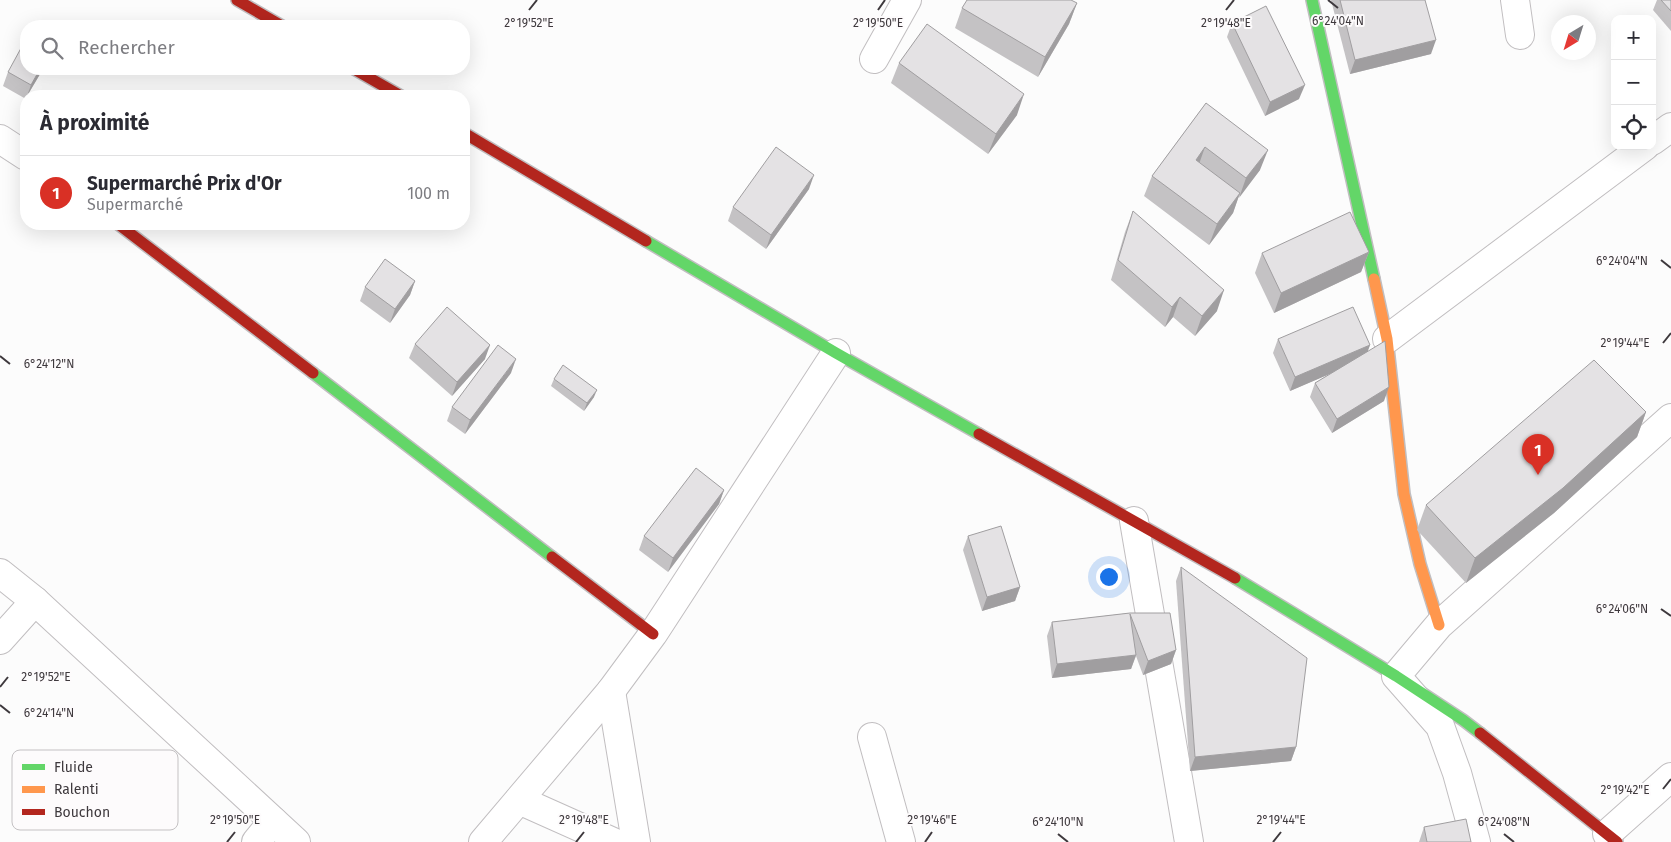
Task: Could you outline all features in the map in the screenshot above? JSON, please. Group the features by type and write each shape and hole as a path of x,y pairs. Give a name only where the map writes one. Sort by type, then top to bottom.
{"main road":[{"path":"237,0 272,20"},
{"path":"1312,0 1387,339 1404,494 1420,564 1439,625"},
{"path":"364,75 391,90"},
{"path":"470,137 836,353 1211,563 1396,676 1463,720 1612,838"},
{"path":"126,230 653,634"}],"street":[{"path":"874,60 907,0"},
{"path":"1515,0 1520,35"},
{"path":"1656,138 1671,127"},
{"path":"0,139 20,152"},
{"path":"1387,339 1640,150"},
{"path":"483,842 611,691 653,634 836,353"},
{"path":"1476,842 1457,773 1440,726 1396,676 1439,625 1671,418"},
{"path":"1134,521 1189,842"},
{"path":"0,573 35,601 296,842"},
{"path":"0,640 35,601"},
{"path":"611,691 636,842"},
{"path":"872,737 900,842"},
{"path":"1612,838 1671,777"},
{"path":"519,800 612,842"},
{"path":"256,842 273,821"}],"building":[{"path":"967,0 1071,0 1077,3 1045,57 962,8"},
{"path":"1340,0 1425,0 1436,40 1355,60"},
{"path":"1661,0 1671,0 1671,11"},
{"path":"1266,6 1305,85 1270,102 1232,23"},
{"path":"927,24 1024,94 996,134 899,63"},
{"path":"20,50 20,75 37,75 31,85 8,72"},
{"path":"1206,103 1268,150 1246,178 1205,147 1196,160 1240,193 1217,224 1152,176"},
{"path":"776,147 814,175 771,235 733,207"},
{"path":"1133,211 1224,290 1202,316 1180,297 1172,307 1118,260"},
{"path":"1350,212 1369,252 1281,293 1262,253"},
{"path":"385,259 415,281 395,309 365,287"},
{"path":"447,307 490,345 457,382 415,344"},
{"path":"1353,307 1370,345 1295,377 1278,339"},
{"path":"1385,341 1389,387 1337,419 1315,383"},
{"path":"498,345 516,359 470,420 452,407"},
{"path":"1594,360 1646,412 1563,488 1475,558 1426,505"},
{"path":"563,365 597,390 587,403 554,379"},
{"path":"696,468 724,490 673,558 644,536"},
{"path":"1001,526 1020,587 987,597 968,536"},
{"path":"1181,567 1307,658 1296,747 1195,757"},
{"path":"1130,613 1170,613 1176,650 1148,661 1130,614 1136,655 1057,664 1052,622"},
{"path":"1466,819 1471,842 1427,842 1424,827"}],"traffic: fast":[{"path":"1312,0 1374,279"},
{"path":"646,241 836,353 979,434"},
{"path":"313,373 552,557"},
{"path":"1235,578 1396,676 1480,733"}],"traffic: slow":[{"path":"1374,279 1387,339 1404,494 1420,564 1439,625"}],"traffic: jam":[{"path":"237,0 272,20"},
{"path":"364,75 391,90"},
{"path":"470,137 646,241"},
{"path":"126,230 313,373"},
{"path":"979,434 1235,578"},
{"path":"552,557 653,634"},
{"path":"1480,733 1617,842"}],"place":[{"name":"Supermarché Prix d'Or","path":"1538,475"}]}
